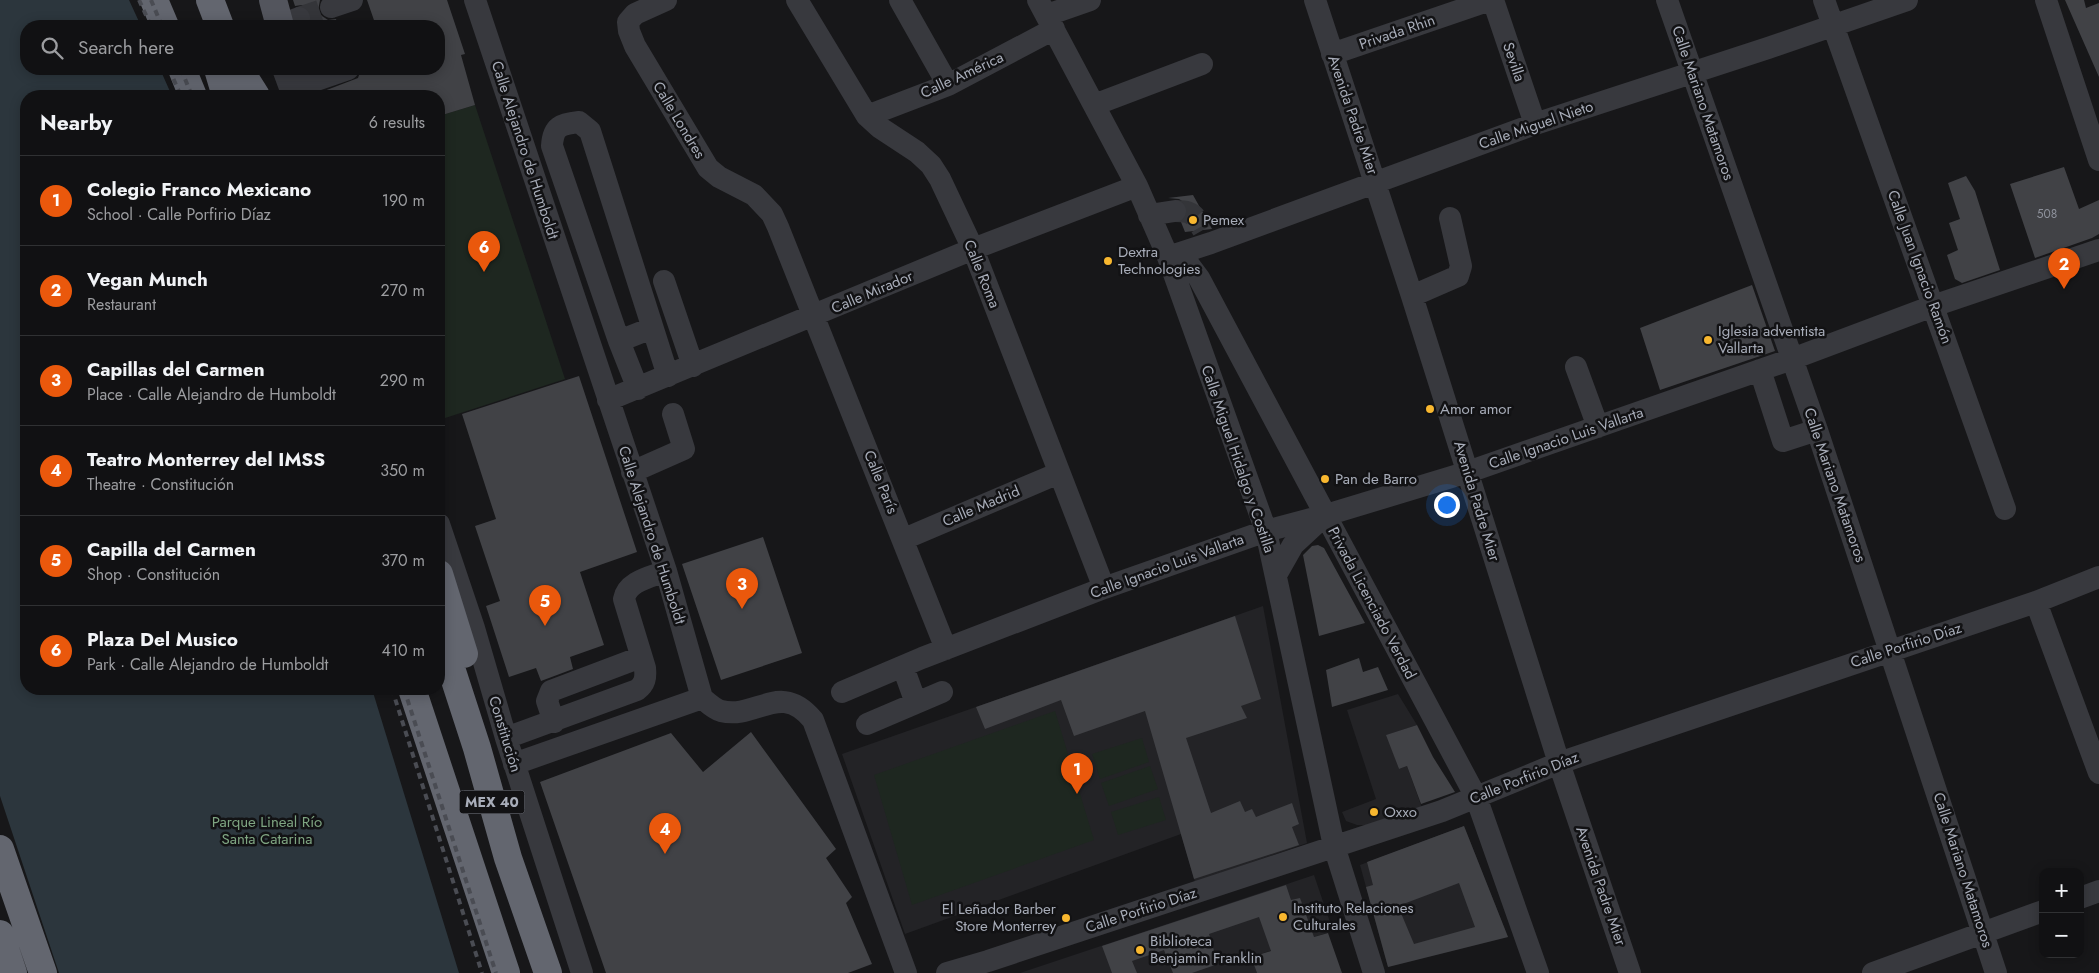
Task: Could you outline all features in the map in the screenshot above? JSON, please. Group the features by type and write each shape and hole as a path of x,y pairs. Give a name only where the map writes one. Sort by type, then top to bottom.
{"highway":[{"path":"154,0 163,20"},
{"path":"167,20 169,0"},
{"path":"197,0 203,20"},
{"path":"210,0 218,20"},
{"path":"229,0 235,20"},
{"path":"184,75 191,90"},
{"path":"220,75 224,90"},
{"path":"243,75 254,90"},
{"path":"253,75 256,90"},
{"path":"445,593 489,746 508,858"},
{"name":"MEX 40","path":"445,649 477,748 508,858 548,973"},
{"name":"MEX 40","path":"414,695 506,973"},
{"path":"0,849 43,973"},
{"path":"0,934 13,973"}],"street":[{"path":"260,0 280,19"},
{"name":"Calle Alejandro de Humboldt","path":"474,0 666,571 702,698"},
{"name":"Calle Londres","path":"666,0 635,14 628,22 629,31 635,46 708,168 719,177 754,195 772,214 815,315"},
{"name":"Calle Roma","path":"797,0 867,116 879,127 917,152 931,165 940,179 973,250 1104,588"},
{"path":"900,0 948,84"},
{"name":"Calle América","path":"867,116 948,84 1046,15 1090,0"},
{"name":"Avenida Padre Mier","path":"1315,0 1376,183 1559,763 1630,973"},
{"name":"Privada Rhin","path":"1332,54 1492,0"},
{"name":"Sevilla","path":"1492,0 1535,124"},
{"name":"Calle Mariano Matamoros","path":"1667,0 1817,430 1996,973"},
{"name":"Calle Juan Ignacio Ramón","path":"1824,0 2005,508"},
{"name":"Calle Miguel Nieto","path":"1169,259 1207,237 1376,183 1535,124 1907,0"},
{"path":"2046,0 2098,154"},
{"name":"Calle Miguel Hidalgo y Costilla","path":"1046,15 1136,186 1169,259 1266,531 1334,846 1374,973"},
{"path":"1094,105 1202,64"},
{"path":"289,85 326,75"},
{"path":"638,388 619,341 552,146 552,135 558,128 566,124 579,122 590,131 668,376"},
{"name":"Calle Mirador","path":"608,400 973,250 1136,186"},
{"path":"1149,215 1175,211"},
{"path":"1412,296 1458,276 1461,266 1450,218"},
{"name":"Calle Ignacio Luis Vallarta","path":"842,692 903,666 1104,588 1266,531 1468,472 1792,359 1934,306 2099,250"},
{"name":"Privada Licenciado Verdad","path":"1169,259 1186,262 1199,278 1476,797 1538,973"},
{"path":"664,281 693,366"},
{"name":"Calle París","path":"815,315 946,649"},
{"path":"619,341 652,328"},
{"path":"1576,366 1598,428"},
{"path":"1760,370 1783,442 1817,430"},
{"path":"632,472 684,450 673,414"},
{"name":"Calle Madrid","path":"904,539 1059,473"},
{"path":"1276,575 1304,534 1326,515"},
{"name":"Constitución","path":"445,542 474,628 514,764 582,973"},
{"path":"506,738 637,690 643,685 646,676 624,599 625,592 634,584 666,571"},
{"name":"Calle Porfirio Díaz","path":"947,973 990,967 1334,846 1442,811 1559,763 2036,602 2099,578"},
{"path":"2036,602 2099,772"},
{"path":"554,722 548,701 551,691 641,657"},
{"path":"903,666 916,703"},
{"path":"866,724 942,692"},
{"path":"514,764 702,698 712,707 721,711 734,712 777,702 790,703 804,709 813,720 906,973"},
{"path":"2084,897 2099,891"},
{"path":"1872,973 2039,912"}],"shaded area":[{"name":"Parque Lineal Río Santa Catarina","path":"0,0 129,0 138,20 20,20 20,75 163,75 169,90 20,90 20,695 374,695 459,973 59,973 0,796"},
{"path":"475,105 565,379 445,418 445,114"},
{"path":"1263,606 1307,843 1195,882 1181,834 905,934 842,754"},
{"path":"1398,694 1417,725 1387,735 1399,769 1407,766 1422,808 1369,825 1357,825 1346,821 1342,812 1376,799 1347,710"},
{"path":"1055,711 1094,840 912,905 874,775"},
{"path":"1142,738 1149,762 1100,779 1092,754"},
{"path":"1150,766 1158,789 1109,806 1101,783"},
{"path":"1159,797 1166,820 1118,835 1111,812"},
{"path":"1464,826 1508,937 1388,967 1360,865"},
{"path":"1314,875 1333,931 1251,957 1257,973 1020,973"}],"building":[{"path":"293,0 320,0 318,11 328,20 312,20 311,13 307,8 302,5 295,6"},
{"path":"367,0 447,0 465,54 461,55 475,105 445,114 445,90 327,90 358,78 359,75 445,75 445,20 374,20"},
{"path":"2065,0 2084,0 2086,8 2099,3 2099,77"},
{"path":"2064,167 2079,209 2099,200 2099,234 2035,258 2010,184"},
{"path":"1966,176 1975,191 2000,270 1962,283 1955,279 1947,255 1958,250 1949,223 1960,219 1948,183"},
{"name":"Pemex","path":"1193,195 1212,229 1185,232 1181,222 1187,215 1188,209 1185,203 1179,199 1168,198"},
{"name":"Iglesia adventista Vallarta","path":"1752,285 1775,351 1660,390 1640,328"},
{"path":"579,376 637,552 580,572 604,645 570,657 573,669 541,681 536,668 509,677 486,606 500,601 475,526 496,519 462,414"},
{"path":"763,537 802,653 721,680 682,564"},
{"path":"1318,545 1324,548 1365,623 1319,636 1303,555 1312,546"},
{"path":"1235,616 1261,699 1241,706 1247,718 1186,738 1211,813 1240,801 1245,812 1252,809 1256,817 1292,803 1299,824 1292,827 1299,845 1194,879 1145,711 1074,736 1061,700 985,729 976,707"},
{"path":"1359,658 1363,672 1378,667 1388,690 1332,707 1326,670"},
{"path":"1417,725 1433,757 1455,792 1421,804 1407,766 1399,769 1386,735"},
{"path":"751,732 836,849 826,858 852,897 846,903 872,964 848,973 606,973 540,782 671,733 703,772"},
{"path":"1464,826 1508,937 1388,967 1366,887 1373,885 1367,862","holes":["1459,883 1475,927 1414,944 1398,906"]},
{"path":"1286,885 1291,900 1300,898 1314,937 1328,933 1342,973 1257,973 1251,957 1271,951 1259,917 1209,934 1218,964 1192,973 1173,973 1164,950 1132,961 1137,973 1112,973 1102,946"}],"tunnel":[{"path":"299,18 331,7"},
{"path":"1175,211 1193,215 1203,230"}],"railway":[{"path":"139,0 148,20"},
{"path":"151,0 159,20"},
{"path":"172,75 178,90"},
{"path":"183,75 190,90"},
{"path":"394,695 482,973"},
{"path":"406,695 496,973"}],"place":[{"name":"Pemex","path":"1193,220"},
{"name":"Dextra Technologies","path":"1108,261"},
{"name":"Plaza Del Musico","path":"484,272"},
{"name":"Vegan Munch","path":"2064,289"},
{"name":"Iglesia adventista Vallarta","path":"1708,340"},
{"name":"Amor amor","path":"1430,409"},
{"name":"Pan de Barro","path":"1325,479"},
{"name":"Capillas del Carmen","path":"742,609"},
{"name":"Capilla del Carmen","path":"545,626"},
{"name":"Colegio Franco Mexicano","path":"1077,794"},
{"name":"Oxxo","path":"1374,812"},
{"name":"Teatro Monterrey del IMSS","path":"665,854"},
{"name":"Instituto Relaciones Culturales","path":"1283,917"},
{"name":"El Leñador Barber Store Monterrey","path":"1066,918"},
{"name":"Biblioteca Benjamin Franklin","path":"1140,950"}]}
